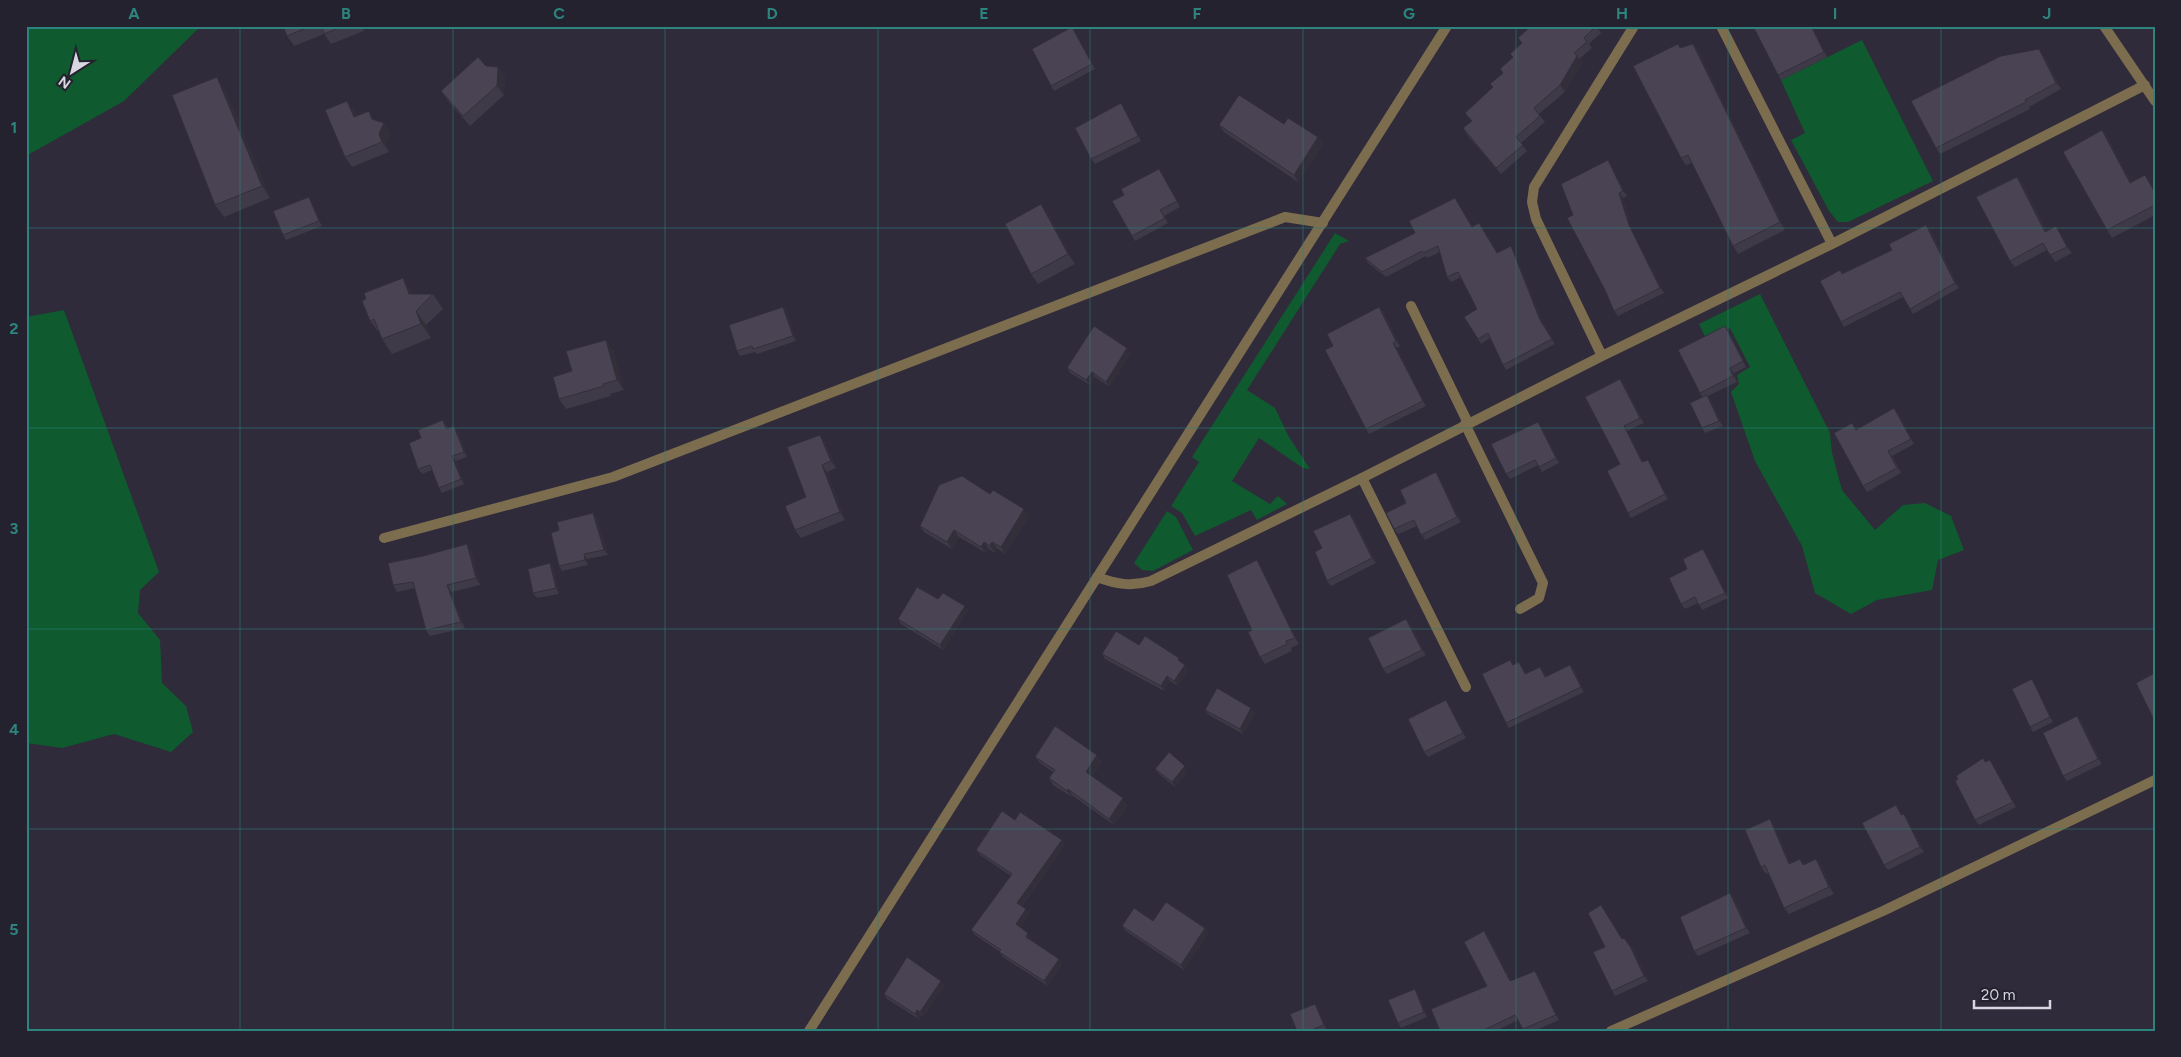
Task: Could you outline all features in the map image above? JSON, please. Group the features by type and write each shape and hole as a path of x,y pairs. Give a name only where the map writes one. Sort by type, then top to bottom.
{"street":[{"path":"809,1031 1447,26"},
{"path":"1602,356 1536,219 1532,202 1534,187 1634,26"},
{"path":"1721,26 1832,244"},
{"path":"2104,26 2155,101"},
{"path":"1097,577 1116,584 1137,585 1151,581 1362,478 1602,356 1832,244 2145,85"},
{"path":"384,538 612,477 1285,217 1323,223"},
{"path":"1411,306 1543,583 1539,598 1520,609"},
{"path":"1362,478 1466,687"},
{"path":"1611,1031 1883,911 2155,780"}],"green space":[{"path":"26,26 201,26 124,101 26,156"},
{"path":"1862,40 1933,181 1848,222 1838,222 1829,211 1791,140 1805,133 1781,80"},
{"path":"1335,233 1349,241 1340,244 1247,390 1275,408 1289,437 1310,469 1303,468 1259,438 1232,481 1270,504 1278,496 1287,504 1257,520 1251,510 1195,536 1182,513 1171,506 1199,462 1192,457"},
{"path":"1760,294 1830,433 1832,453 1842,490 1875,530 1903,505 1925,503 1951,516 1964,550 1938,560 1932,590 1877,600 1851,614 1815,593 1802,546 1755,461 1731,392 1739,384 1737,375 1750,367 1730,328 1706,339 1699,324"},
{"path":"64,310 159,572 140,590 138,613 160,640 162,683 186,706 193,732 171,752 114,734 62,748 26,743 26,317"},
{"path":"1167,511 1176,517 1193,550 1153,571 1142,570 1134,563"}],"building":[{"path":"283,26 311,26 287,36"},
{"path":"321,26 344,26 324,34"},
{"path":"1531,26 1596,26 1584,38 1587,42 1574,53 1577,56 1560,85 1534,108 1540,116 1516,137 1523,145 1496,168 1463,128 1472,121 1465,113 1493,87 1490,84 1503,73 1500,69 1513,57 1510,54 1522,43 1518,38"},
{"path":"1753,26 1811,26 1824,52 1778,75"},
{"path":"1072,27 1092,64 1051,86 1032,49"},
{"path":"1678,44 1680,48 1693,44 1780,222 1733,246 1688,155 1681,158 1633,66"},
{"path":"2039,49 2056,83 2025,100 2026,102 1936,148 1911,101 2001,56"},
{"path":"478,57 486,66 498,67 497,86 463,116 441,91"},
{"path":"217,77 262,186 215,205 172,95"},
{"path":"1239,95 1284,124 1288,118 1318,137 1294,175 1219,125"},
{"path":"347,101 354,117 369,111 372,119 384,123 379,134 382,142 345,157 325,110"},
{"path":"1121,103 1138,136 1091,159 1075,128"},
{"path":"2102,130 2130,183 2145,175 2155,193 2155,205 2107,230 2063,152"},
{"path":"1608,160 1623,191 1619,193 1629,225 1660,288 1614,311 1567,218 1573,215 1561,184"},
{"path":"1159,169 1177,201 1160,210 1165,218 1132,236 1112,201 1124,195 1121,189"},
{"path":"2017,177 2045,232 2056,226 2067,247 2050,255 2043,243 2010,261 1976,197"},
{"path":"309,197 319,221 283,235 273,211"},
{"path":"1455,198 1472,227 1479,223 1497,253 1511,246 1540,320 1552,339 1503,365 1488,333 1478,339 1464,317 1477,309 1458,272 1447,277 1438,246 1423,253 1422,251 1382,272 1365,258 1415,233 1409,221"},
{"path":"1041,204 1068,254 1031,274 1005,224"},
{"path":"1926,225 1955,283 1910,309 1900,292 1841,322 1820,281 1840,270 1842,274 1892,250 1889,244"},
{"path":"403,278 409,294 433,294 416,311 421,324 382,339 374,319 370,321 362,301 366,299 364,293"},
{"path":"783,307 793,336 753,349 752,346 737,351 729,325"},
{"path":"1379,307 1396,341 1393,343 1423,401 1366,429 1325,350 1333,346 1327,334"},
{"path":"1094,326 1127,348 1106,382 1092,372 1086,380 1067,368"},
{"path":"1725,326 1743,361 1730,368 1733,376 1700,393 1678,350"},
{"path":"606,340 617,380 603,384 604,386 559,399 553,377 572,371 566,351"},
{"path":"1620,379 1640,418 1624,426 1642,462 1648,460 1665,494 1628,513 1607,471 1620,464 1585,397"},
{"path":"1707,395 1719,421 1702,428 1690,403"},
{"path":"1894,408 1911,439 1888,451 1897,468 1863,486 1834,433 1852,423 1856,430"},
{"path":"443,420 446,429 454,426 464,452 452,456 461,479 439,488 430,465 418,469 409,443 421,438 418,430"},
{"path":"1538,422 1556,458 1539,467 1535,460 1506,474 1491,444"},
{"path":"820,435 831,461 822,465 840,512 795,530 785,506 806,497 787,447"},
{"path":"1436,472 1457,517 1421,535 1414,520 1394,529 1386,513 1406,503 1400,490"},
{"path":"962,476 990,494 993,490 1024,509 1001,547 992,542 990,546 984,542 981,547 954,530 947,542 920,526 939,485"},
{"path":"593,513 604,550 584,554 585,560 559,566 551,533 559,530 557,522"},
{"path":"1350,514 1372,558 1327,581 1315,552 1322,548 1313,531"},
{"path":"467,544 476,578 447,585 461,622 426,630 413,582 393,585 388,563"},
{"path":"1703,549 1725,593 1699,605 1695,597 1681,604 1669,578 1687,569 1683,559"},
{"path":"1257,560 1295,638 1286,641 1287,644 1260,657 1248,632 1252,630 1227,575"},
{"path":"550,563 556,588 533,593 528,569"},
{"path":"917,587 938,599 943,593 965,606 940,645 898,619"},
{"path":"1406,619 1422,650 1383,669 1368,638"},
{"path":"1116,631 1139,645 1145,636 1179,658 1178,660 1185,665 1174,681 1167,676 1161,686 1102,654"},
{"path":"1510,660 1513,665 1519,662 1525,674 1540,667 1545,677 1570,665 1581,687 1506,723 1482,674"},
{"path":"2155,673 2155,722 2136,683"},
{"path":"2032,679 2050,717 2030,727 2012,689"},
{"path":"1217,688 1251,708 1240,729 1205,710"},
{"path":"1446,700 1463,733 1424,752 1408,719"},
{"path":"2077,716 2098,759 2063,776 2043,733"},
{"path":"1055,726 1097,755 1086,772 1123,798 1109,819 1068,789 1067,791 1049,778 1055,770 1035,757"},
{"path":"1169,752 1185,766 1172,782 1155,769"},
{"path":"1983,758 1985,762 1990,760 2013,802 1975,820 1955,781 1958,779 1956,776"},
{"path":"1896,805 1901,815 1904,814 1920,847 1884,865 1862,823"},
{"path":"1002,811 1015,820 1020,812 1062,840 1017,903 1026,909 1016,924 1028,933 1026,937 1059,959 1044,981 999,952 1001,950 971,930 1012,874 976,850"},
{"path":"1770,819 1789,864 1800,859 1803,865 1816,859 1829,887 1784,908 1765,865 1761,867 1745,830"},
{"path":"1730,893 1746,928 1694,951 1680,917"},
{"path":"1166,902 1205,928 1181,965 1122,926 1134,908 1153,921"},
{"path":"1601,905 1622,939 1624,938 1630,946 1644,976 1612,991 1593,952 1605,947 1588,913"},
{"path":"1484,931 1510,981 1535,971 1556,1015 1523,1029 1515,1015 1482,1031 1440,1031 1431,1009 1487,986 1464,942"},
{"path":"907,957 941,981 920,1012 917,1010 915,1014 884,994"},
{"path":"1415,989 1424,1012 1398,1023 1388,1000"},
{"path":"1315,1004 1324,1025 1309,1031 1297,1031 1290,1014"}]}
